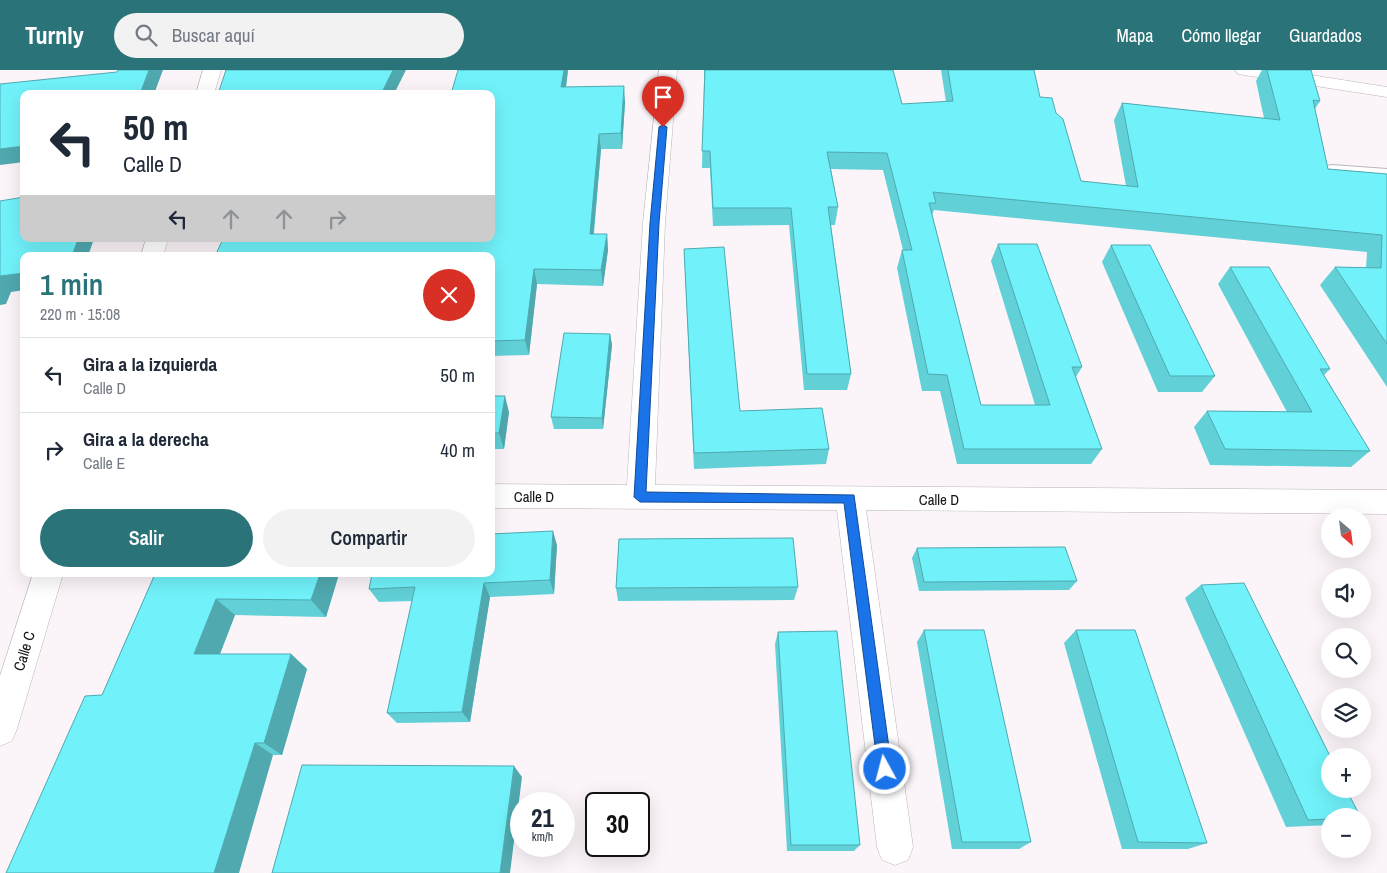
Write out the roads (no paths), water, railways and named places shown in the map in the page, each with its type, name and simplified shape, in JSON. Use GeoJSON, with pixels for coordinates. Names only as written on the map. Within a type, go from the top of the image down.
{"type":"FeatureCollection","features":[{"type":"Feature","properties":{"kind":"street"},"geometry":{"type":"LineString","coordinates":[[206,90],[212,70]]}},
{"type":"Feature","properties":{"kind":"street"},"geometry":{"type":"LineString","coordinates":[[640,497],[654,223],[668,70]]}},
{"type":"Feature","properties":{"kind":"street"},"geometry":{"type":"LineString","coordinates":[[1244,70],[1387,92]]}},
{"type":"Feature","properties":{"kind":"street"},"geometry":{"type":"LineString","coordinates":[[1320,70],[1387,80]]}},
{"type":"Feature","properties":{"kind":"street","name":"Calle D"},"geometry":{"type":"LineString","coordinates":[[495,496],[1387,502]]}},
{"type":"Feature","properties":{"kind":"street"},"geometry":{"type":"LineString","coordinates":[[850,498],[895,846]]}},
{"type":"Feature","properties":{"kind":"street","name":"Calle C"},"geometry":{"type":"LineString","coordinates":[[0,729],[47,577]]}},
{"type":"Feature","properties":{"kind":"lane"},"geometry":{"type":"LineString","coordinates":[[1332,169],[1387,173]]}}]}
